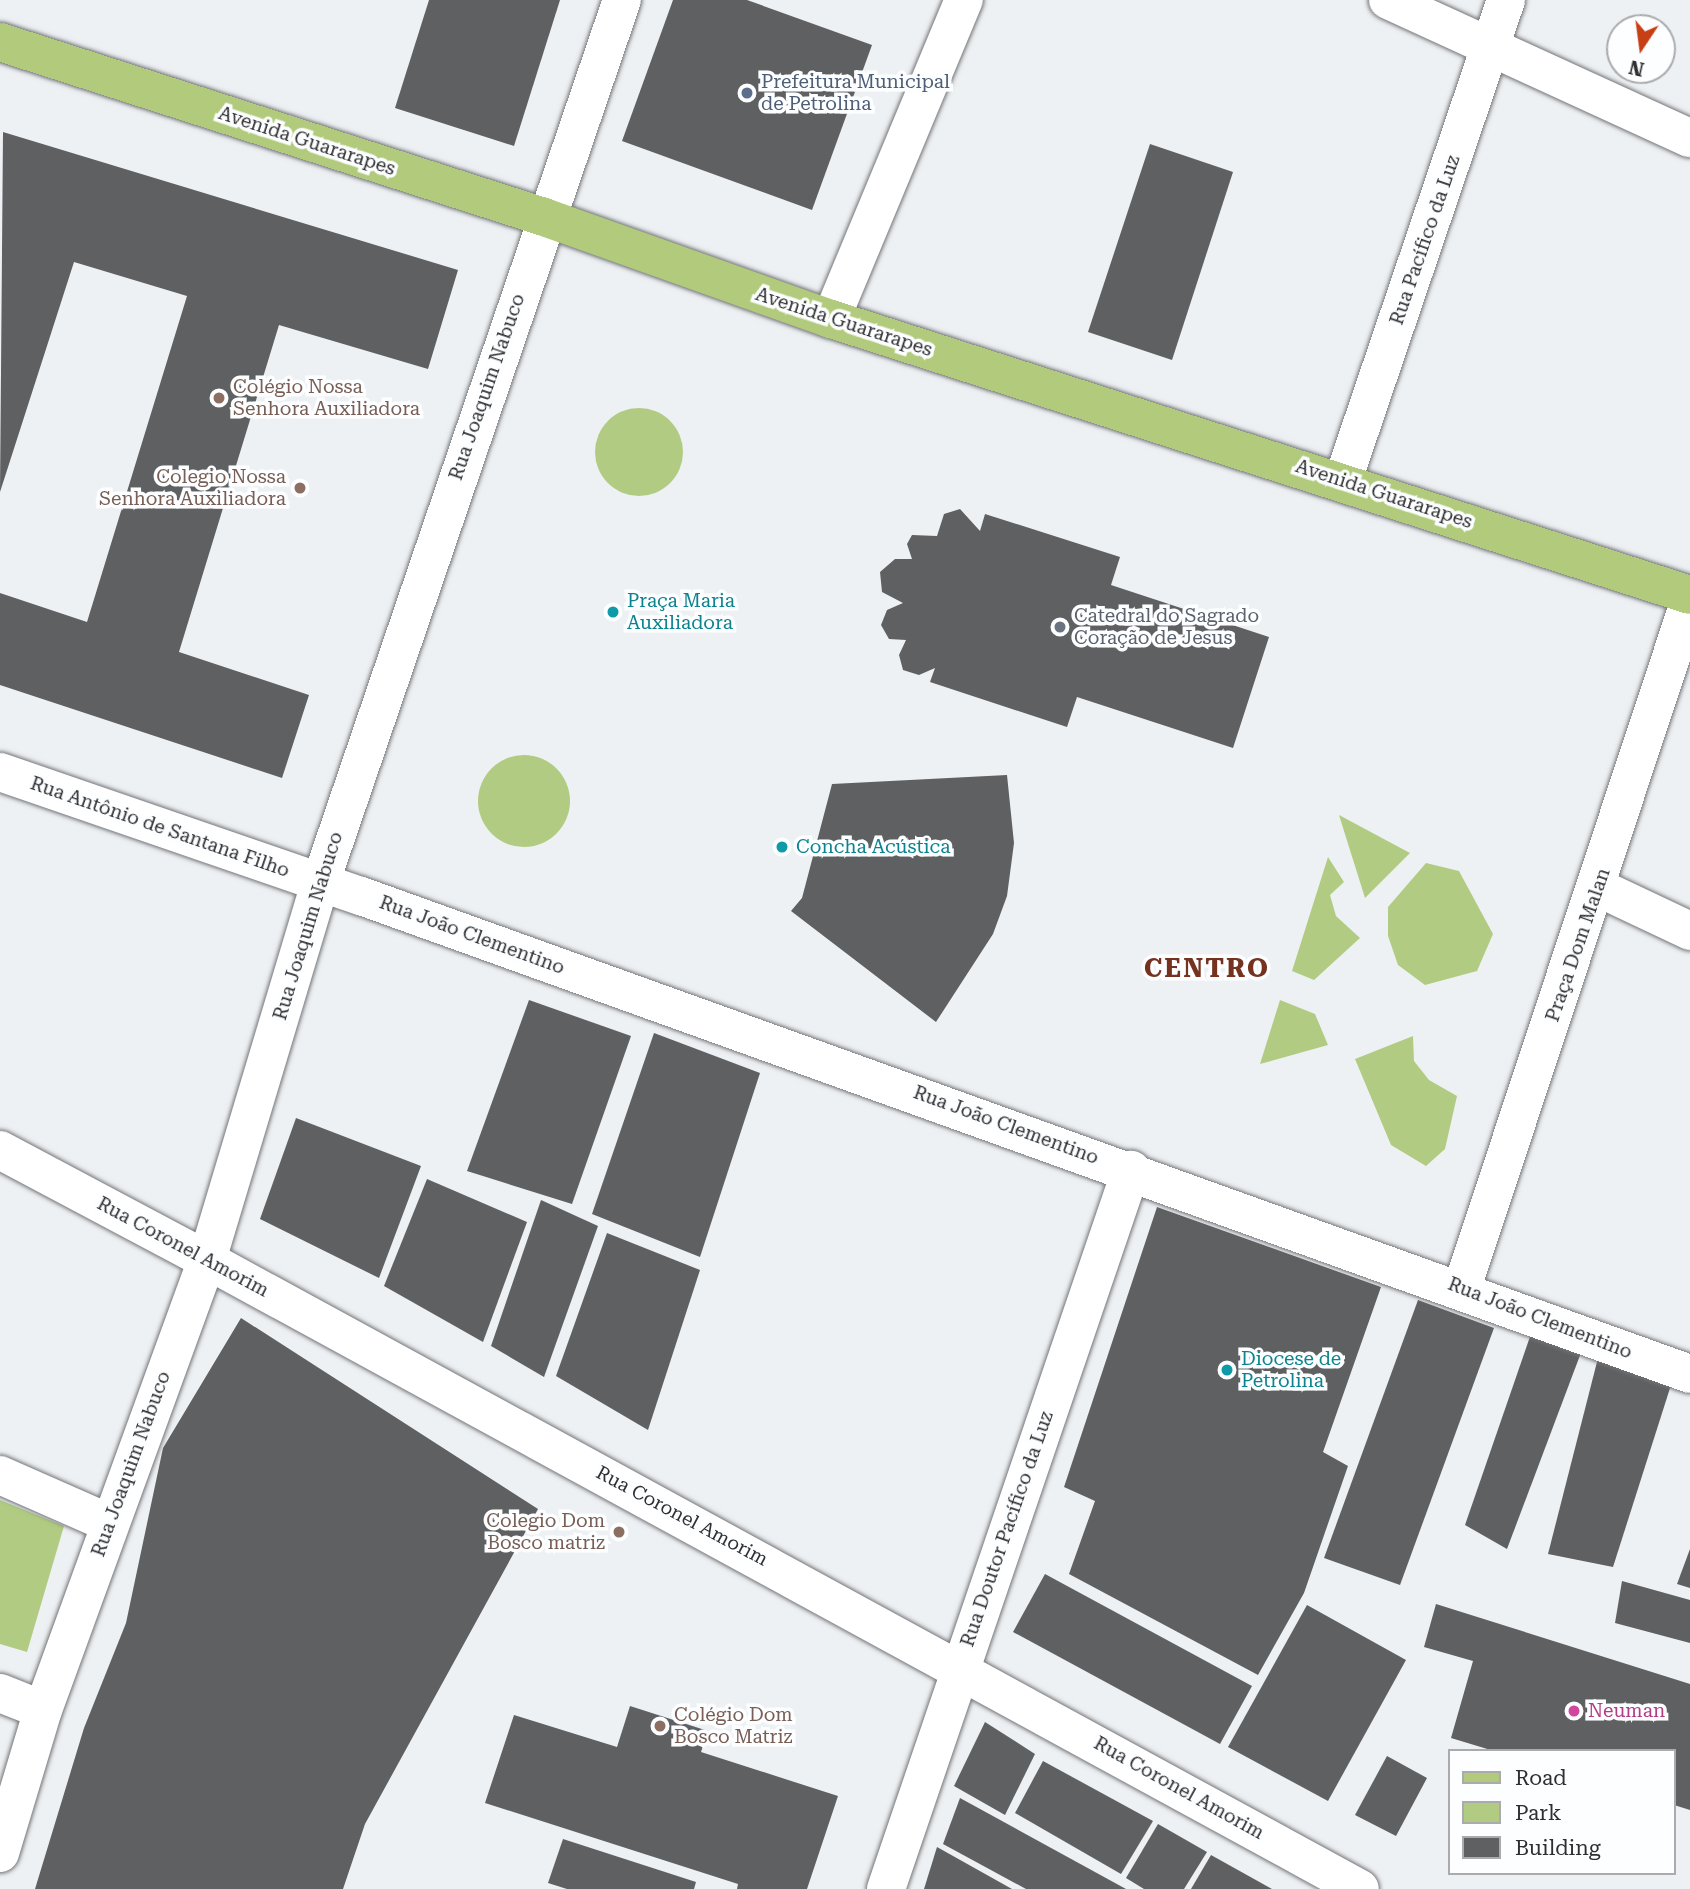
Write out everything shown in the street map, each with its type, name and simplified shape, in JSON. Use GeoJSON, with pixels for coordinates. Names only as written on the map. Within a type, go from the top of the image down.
{"type":"FeatureCollection","features":[{"type":"Feature","properties":{"kind":"main road","name":"Avenida Guararapes"},"geometry":{"type":"LineString","coordinates":[[0,42],[544,217],[831,319],[1343,480],[1690,598]]}},
{"type":"Feature","properties":{"kind":"street","name":"Rua Joaquim Nabuco"},"geometry":{"type":"LineString","coordinates":[[0,1853],[43,1710],[207,1260],[321,881],[544,217],[622,0]]}},
{"type":"Feature","properties":{"kind":"street"},"geometry":{"type":"LineString","coordinates":[[831,319],[964,0]]}},
{"type":"Feature","properties":{"kind":"street"},"geometry":{"type":"LineString","coordinates":[[1388,0],[1492,45],[1690,138]]}},
{"type":"Feature","properties":{"kind":"street","name":"Rua Pacífico da Luz"},"geometry":{"type":"LineString","coordinates":[[1343,480],[1506,0]]}},
{"type":"Feature","properties":{"kind":"street","name":"Praça Dom Malan"},"geometry":{"type":"LineString","coordinates":[[1462,1288],[1597,887],[1690,598]]}},
{"type":"Feature","properties":{"kind":"street","name":"Rua Antônio de Santana Filho"},"geometry":{"type":"LineString","coordinates":[[0,772],[321,881]]}},
{"type":"Feature","properties":{"kind":"street","name":"Rua João Clementino"},"geometry":{"type":"LineString","coordinates":[[321,881],[1462,1288],[1690,1374]]}},
{"type":"Feature","properties":{"kind":"street"},"geometry":{"type":"LineString","coordinates":[[1597,887],[1690,931]]}},
{"type":"Feature","properties":{"kind":"street","name":"Rua Coronel Amorim"},"geometry":{"type":"LineString","coordinates":[[0,1150],[959,1665],[1360,1889]]}},
{"type":"Feature","properties":{"kind":"street","name":"Rua Doutor Pacífico da Luz"},"geometry":{"type":"LineString","coordinates":[[886,1889],[959,1665],[1131,1170]]}},
{"type":"Feature","properties":{"kind":"street"},"geometry":{"type":"LineString","coordinates":[[0,1475],[109,1523]]}},
{"type":"Feature","properties":{"kind":"street"},"geometry":{"type":"LineString","coordinates":[[0,1693],[43,1710]]}},
{"type":"Feature","properties":{"kind":"green space"},"geometry":{"type":"Polygon","coordinates":[[[639,408],[656,411],[670,421],[680,435],[683,452],[680,469],[670,483],[656,493],[639,496],[622,493],[608,483],[598,469],[595,452],[598,435],[608,421],[622,411],[639,408]]]}},
{"type":"Feature","properties":{"kind":"green space"},"geometry":{"type":"Polygon","coordinates":[[[524,755],[542,758],[557,768],[567,783],[570,801],[567,819],[557,834],[542,844],[524,847],[506,844],[491,834],[481,819],[478,801],[481,783],[491,768],[506,758],[524,755]]]}},
{"type":"Feature","properties":{"kind":"green space"},"geometry":{"type":"Polygon","coordinates":[[[1339,815],[1410,853],[1365,898],[1339,815]]]}},
{"type":"Feature","properties":{"kind":"green space"},"geometry":{"type":"Polygon","coordinates":[[[1328,857],[1344,882],[1330,895],[1336,916],[1360,938],[1314,980],[1292,971],[1328,857]]]}},
{"type":"Feature","properties":{"kind":"green space"},"geometry":{"type":"Polygon","coordinates":[[[1426,863],[1459,871],[1493,934],[1477,971],[1425,985],[1398,965],[1388,936],[1388,907],[1426,863]]]}},
{"type":"Feature","properties":{"kind":"green space"},"geometry":{"type":"Polygon","coordinates":[[[1280,1000],[1315,1014],[1328,1045],[1260,1064],[1280,1000]]]}},
{"type":"Feature","properties":{"kind":"green space"},"geometry":{"type":"Polygon","coordinates":[[[1413,1036],[1414,1061],[1429,1080],[1457,1096],[1445,1149],[1426,1166],[1391,1145],[1355,1059],[1413,1036]]]}},
{"type":"Feature","properties":{"kind":"green space"},"geometry":{"type":"Polygon","coordinates":[[[0,1500],[64,1526],[27,1652],[0,1644],[0,1500]]]}},
{"type":"Feature","properties":{"kind":"building"},"geometry":{"type":"Polygon","coordinates":[[[429,0],[560,0],[514,146],[395,108],[429,0]]]}},
{"type":"Feature","properties":{"kind":"building","name":"Prefeitura Municipal de Petrolina"},"geometry":{"type":"Polygon","coordinates":[[[673,0],[747,0],[872,45],[812,210],[622,141],[673,0]]]}},
{"type":"Feature","properties":{"kind":"building"},"geometry":{"type":"Polygon","coordinates":[[[3,132],[458,270],[428,369],[279,325],[179,652],[309,695],[282,778],[0,685],[0,593],[87,622],[187,296],[74,262],[0,492],[3,132]]]}},
{"type":"Feature","properties":{"kind":"building"},"geometry":{"type":"Polygon","coordinates":[[[1150,144],[1233,172],[1172,360],[1088,332],[1150,144]]]}},
{"type":"Feature","properties":{"kind":"building","name":"Catedral do Sagrado Coração de Jesus"},"geometry":{"type":"Polygon","coordinates":[[[960,509],[980,531],[985,514],[1120,557],[1111,585],[1269,637],[1233,748],[1077,697],[1067,727],[930,682],[935,668],[919,675],[903,670],[899,655],[906,640],[889,639],[881,625],[887,610],[903,603],[882,592],[880,572],[895,559],[912,559],[907,544],[912,535],[937,536],[944,514],[960,509]]]}},
{"type":"Feature","properties":{"kind":"building"},"geometry":{"type":"Polygon","coordinates":[[[1007,775],[1014,843],[1007,896],[993,934],[936,1022],[791,911],[802,898],[832,784],[1007,775]]]}},
{"type":"Feature","properties":{"kind":"building"},"geometry":{"type":"Polygon","coordinates":[[[529,1000],[631,1036],[572,1204],[467,1171],[529,1000]]]}},
{"type":"Feature","properties":{"kind":"building"},"geometry":{"type":"Polygon","coordinates":[[[654,1033],[760,1073],[700,1257],[592,1214],[654,1033]]]}},
{"type":"Feature","properties":{"kind":"building"},"geometry":{"type":"Polygon","coordinates":[[[296,1118],[421,1166],[379,1278],[260,1219],[296,1118]]]}},
{"type":"Feature","properties":{"kind":"building"},"geometry":{"type":"Polygon","coordinates":[[[427,1179],[527,1222],[483,1342],[384,1286],[427,1179]]]}},
{"type":"Feature","properties":{"kind":"building"},"geometry":{"type":"Polygon","coordinates":[[[541,1200],[598,1226],[544,1377],[491,1346],[541,1200]]]}},
{"type":"Feature","properties":{"kind":"building","name":"Diocese de Petrolina"},"geometry":{"type":"Polygon","coordinates":[[[1157,1207],[1381,1287],[1323,1452],[1348,1466],[1304,1593],[1258,1675],[1069,1574],[1095,1501],[1064,1487],[1157,1207]]]}},
{"type":"Feature","properties":{"kind":"building"},"geometry":{"type":"Polygon","coordinates":[[[607,1233],[700,1270],[648,1430],[556,1376],[607,1233]]]}},
{"type":"Feature","properties":{"kind":"building"},"geometry":{"type":"Polygon","coordinates":[[[1418,1300],[1494,1328],[1400,1585],[1324,1558],[1418,1300]]]}},
{"type":"Feature","properties":{"kind":"building"},"geometry":{"type":"Polygon","coordinates":[[[241,1318],[538,1509],[365,1824],[343,1889],[35,1889],[84,1728],[126,1623],[163,1448],[241,1318]]]}},
{"type":"Feature","properties":{"kind":"building"},"geometry":{"type":"Polygon","coordinates":[[[1533,1328],[1582,1350],[1507,1549],[1465,1525],[1533,1328]]]}},
{"type":"Feature","properties":{"kind":"building"},"geometry":{"type":"Polygon","coordinates":[[[1598,1358],[1671,1385],[1613,1567],[1548,1554],[1598,1358]]]}},
{"type":"Feature","properties":{"kind":"building"},"geometry":{"type":"Polygon","coordinates":[[[1690,1549],[1690,1588],[1677,1584],[1690,1549]]]}},
{"type":"Feature","properties":{"kind":"building"},"geometry":{"type":"Polygon","coordinates":[[[1045,1574],[1252,1686],[1220,1744],[1013,1632],[1045,1574]]]}},
{"type":"Feature","properties":{"kind":"building"},"geometry":{"type":"Polygon","coordinates":[[[1622,1581],[1690,1600],[1690,1643],[1615,1623],[1622,1581]]]}},
{"type":"Feature","properties":{"kind":"building","name":"Neuman"},"geometry":{"type":"Polygon","coordinates":[[[1436,1604],[1690,1684],[1690,1810],[1676,1806],[1676,1749],[1487,1749],[1451,1738],[1473,1661],[1424,1647],[1436,1604]]]}},
{"type":"Feature","properties":{"kind":"building"},"geometry":{"type":"Polygon","coordinates":[[[1307,1605],[1406,1660],[1328,1801],[1228,1747],[1307,1605]]]}},
{"type":"Feature","properties":{"kind":"building"},"geometry":{"type":"Polygon","coordinates":[[[630,1706],[708,1731],[701,1752],[838,1796],[807,1889],[737,1889],[738,1884],[485,1803],[514,1715],[617,1747],[630,1706]]]}},
{"type":"Feature","properties":{"kind":"building"},"geometry":{"type":"Polygon","coordinates":[[[985,1722],[1035,1754],[1005,1815],[954,1786],[985,1722]]]}},
{"type":"Feature","properties":{"kind":"building"},"geometry":{"type":"Polygon","coordinates":[[[1387,1756],[1427,1778],[1396,1836],[1355,1815],[1387,1756]]]}},
{"type":"Feature","properties":{"kind":"building"},"geometry":{"type":"Polygon","coordinates":[[[1043,1761],[1153,1821],[1121,1874],[1015,1813],[1043,1761]]]}},
{"type":"Feature","properties":{"kind":"building"},"geometry":{"type":"Polygon","coordinates":[[[960,1798],[1126,1889],[1026,1889],[943,1844],[960,1798]]]}},
{"type":"Feature","properties":{"kind":"building"},"geometry":{"type":"Polygon","coordinates":[[[1158,1824],[1207,1852],[1184,1889],[1144,1889],[1126,1878],[1158,1824]]]}},
{"type":"Feature","properties":{"kind":"building"},"geometry":{"type":"Polygon","coordinates":[[[563,1839],[696,1882],[694,1889],[567,1889],[548,1883],[563,1839]]]}},
{"type":"Feature","properties":{"kind":"building"},"geometry":{"type":"Polygon","coordinates":[[[937,1847],[1012,1889],[924,1889],[937,1847]]]}},
{"type":"Feature","properties":{"kind":"building"},"geometry":{"type":"Polygon","coordinates":[[[1211,1855],[1272,1889],[1191,1889],[1211,1855]]]}},
{"type":"Feature","properties":{"kind":"place","name":"Prefeitura Municipal de Petrolina"},"geometry":{"type":"Point","coordinates":[747,93]}},
{"type":"Feature","properties":{"kind":"place","name":"Colégio Nossa Senhora Auxiliadora"},"geometry":{"type":"Point","coordinates":[219,398]}},
{"type":"Feature","properties":{"kind":"place","name":"Colegio Nossa Senhora Auxiliadora"},"geometry":{"type":"Point","coordinates":[300,488]}},
{"type":"Feature","properties":{"kind":"place","name":"Praça Maria Auxiliadora"},"geometry":{"type":"Point","coordinates":[613,612]}},
{"type":"Feature","properties":{"kind":"place","name":"Catedral do Sagrado Coração de Jesus"},"geometry":{"type":"Point","coordinates":[1060,627]}},
{"type":"Feature","properties":{"kind":"place","name":"Concha Acústica"},"geometry":{"type":"Point","coordinates":[782,847]}},
{"type":"Feature","properties":{"kind":"place","name":"Diocese de Petrolina"},"geometry":{"type":"Point","coordinates":[1227,1370]}},
{"type":"Feature","properties":{"kind":"place","name":"Colegio Dom Bosco matriz"},"geometry":{"type":"Point","coordinates":[619,1532]}},
{"type":"Feature","properties":{"kind":"place","name":"Neuman"},"geometry":{"type":"Point","coordinates":[1574,1711]}},
{"type":"Feature","properties":{"kind":"place","name":"Colégio Dom Bosco Matriz"},"geometry":{"type":"Point","coordinates":[660,1726]}},
{"type":"Feature","properties":{"kind":"district","name":"CENTRO"},"geometry":{"type":"Point","coordinates":[1207,969]}}]}
